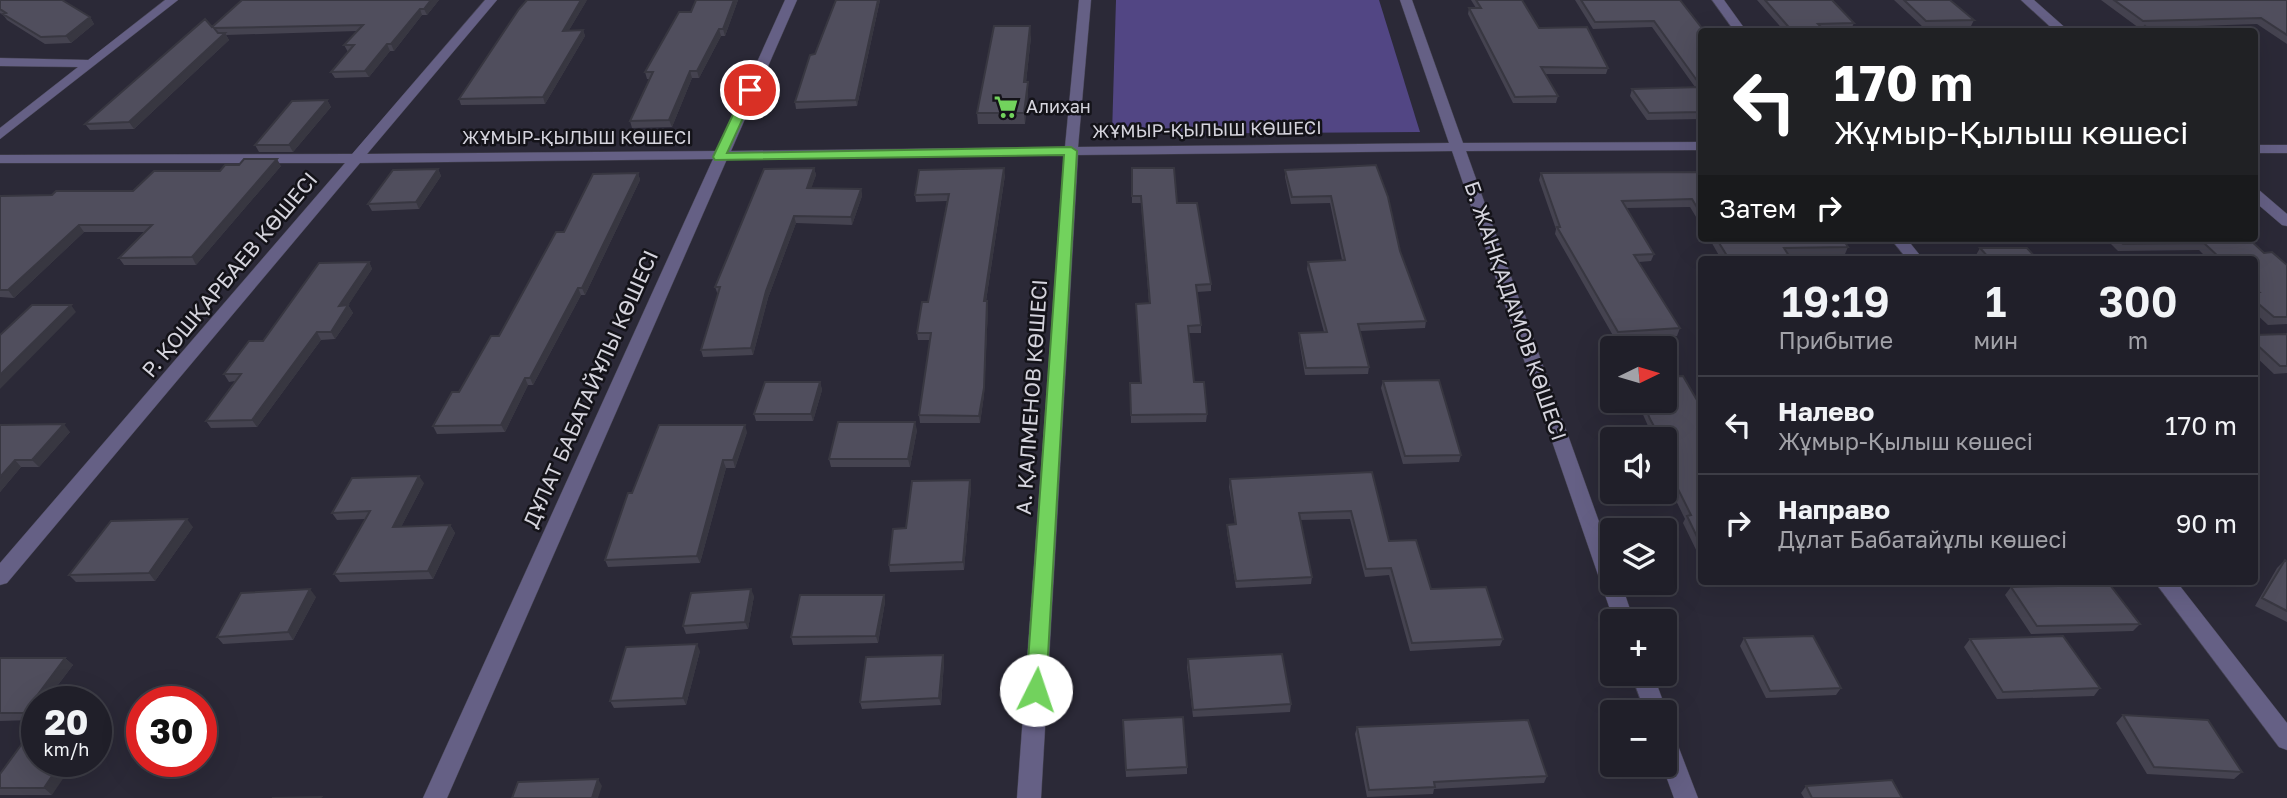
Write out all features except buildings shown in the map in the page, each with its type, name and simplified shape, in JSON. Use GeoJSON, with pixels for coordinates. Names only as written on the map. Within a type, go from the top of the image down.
{"type":"FeatureCollection","features":[{"type":"Feature","properties":{"kind":"street"},"geometry":{"type":"LineString","coordinates":[[0,135],[172,0]]}},
{"type":"Feature","properties":{"kind":"street","name":"Р. ҚОШҚАРБАЕВ КӨШЕСІ"},"geometry":{"type":"LineString","coordinates":[[0,577],[491,0]]}},
{"type":"Feature","properties":{"kind":"street","name":"ДҰЛАТ БАБАТАЙҰЛЫ КӨШЕСІ"},"geometry":{"type":"LineString","coordinates":[[435,798],[791,0]]}},
{"type":"Feature","properties":{"kind":"street","name":"А. ҚАЛМЕНОВ КӨШЕСІ"},"geometry":{"type":"LineString","coordinates":[[1029,798],[1071,151],[1085,0]]}},
{"type":"Feature","properties":{"kind":"street","name":"Б. ЖАНҚАДАМОВ КӨШЕСІ"},"geometry":{"type":"LineString","coordinates":[[1406,0],[1620,609]]}},
{"type":"Feature","properties":{"kind":"street"},"geometry":{"type":"LineString","coordinates":[[1718,0],[1738,28]]}},
{"type":"Feature","properties":{"kind":"street"},"geometry":{"type":"LineString","coordinates":[[2027,0],[2059,28]]}},
{"type":"Feature","properties":{"kind":"street"},"geometry":{"type":"LineString","coordinates":[[4,63],[90,64]]}},
{"type":"Feature","properties":{"kind":"street","name":"ЖҰМЫР-ҚЫЛЫШ КӨШЕСІ"},"geometry":{"type":"LineString","coordinates":[[0,159],[719,157],[1458,146],[1698,146]]}},
{"type":"Feature","properties":{"kind":"street"},"geometry":{"type":"LineString","coordinates":[[2258,149],[2287,149]]}},
{"type":"Feature","properties":{"kind":"street"},"geometry":{"type":"LineString","coordinates":[[2258,197],[2287,222]]}},
{"type":"Feature","properties":{"kind":"street"},"geometry":{"type":"LineString","coordinates":[[1901,242],[1913,256]]}},
{"type":"Feature","properties":{"kind":"street"},"geometry":{"type":"LineString","coordinates":[[2167,585],[2287,740]]}},
{"type":"Feature","properties":{"kind":"street"},"geometry":{"type":"LineString","coordinates":[[1677,773],[1686,798]]}},
{"type":"Feature","properties":{"kind":"shaded area"},"geometry":{"type":"Polygon","coordinates":[[[1116,0],[1379,0],[1420,132],[1112,134],[1116,0]]]}},
{"type":"Feature","properties":{"kind":"place","name":"Алихан"},"geometry":{"type":"Point","coordinates":[1006,107]}},
{"type":"Feature","properties":{"kind":"route"},"geometry":{"type":"LineString","coordinates":[[750,90],[719,157],[1071,151],[1036,690]]}}]}
